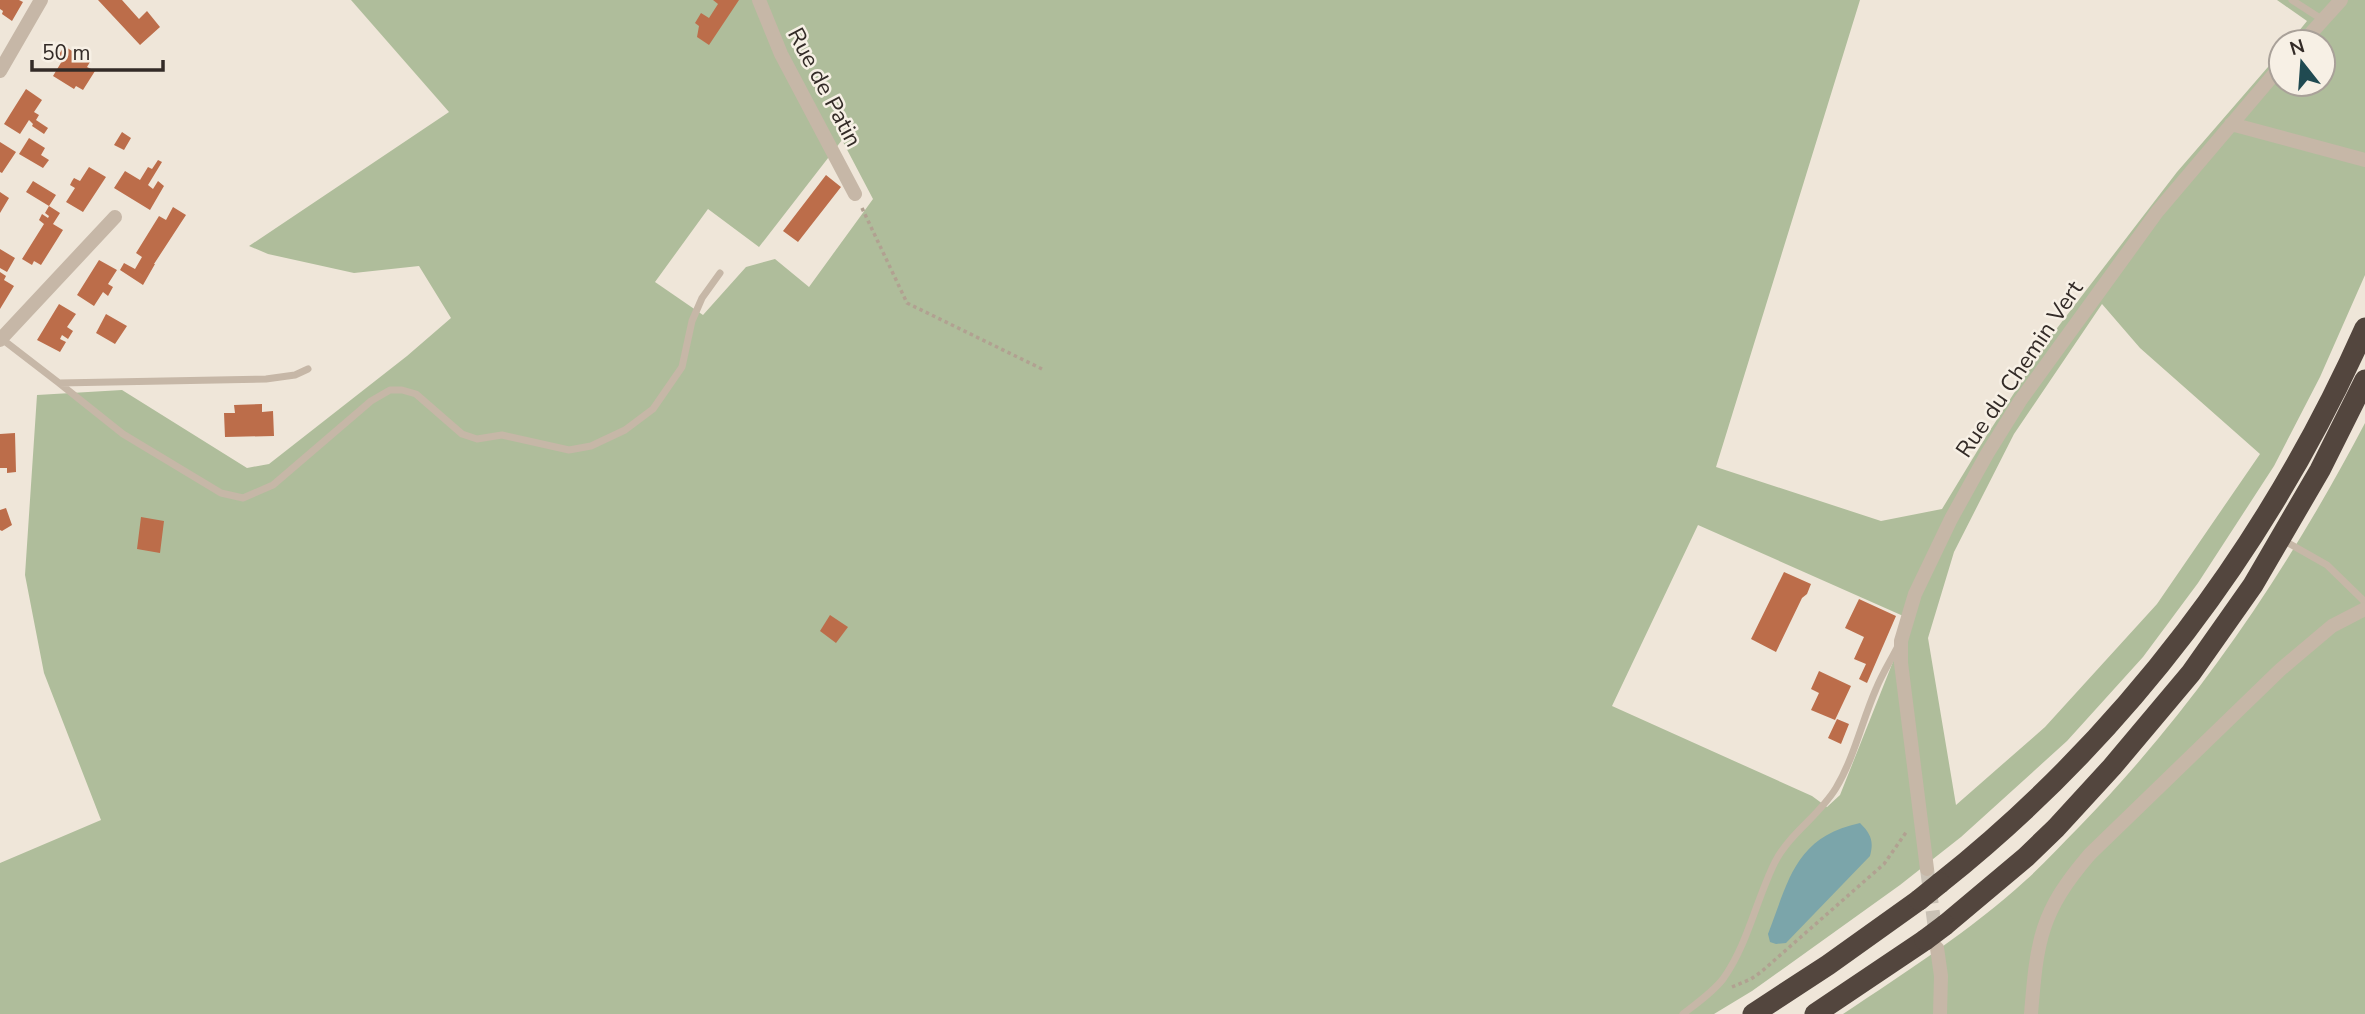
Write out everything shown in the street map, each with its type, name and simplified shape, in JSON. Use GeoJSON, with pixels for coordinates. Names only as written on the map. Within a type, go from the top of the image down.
{"type":"FeatureCollection","features":[{"type":"Feature","properties":{"kind":"highway"},"geometry":{"type":"LineString","coordinates":[[1752,1014],[1828,965],[1919,900],[1933,876],[2017,818],[2065,772],[2134,696],[2225,580],[2301,458],[2342,380],[2365,328]]}},
{"type":"Feature","properties":{"kind":"highway"},"geometry":{"type":"LineString","coordinates":[[1815,1014],[1931,944],[1945,925],[2056,828],[2112,767],[2191,673],[2234,615],[2320,470],[2365,380]]}},
{"type":"Feature","properties":{"kind":"street"},"geometry":{"type":"LineString","coordinates":[[0,71],[41,0]]}},
{"type":"Feature","properties":{"kind":"street","name":"Rue de Patin"},"geometry":{"type":"LineString","coordinates":[[759,0],[780,54],[855,194]]}},
{"type":"Feature","properties":{"kind":"street"},"geometry":{"type":"LineString","coordinates":[[2316,28],[2341,0]]}},
{"type":"Feature","properties":{"kind":"street","name":"Rue du Chemin Vert"},"geometry":{"type":"LineString","coordinates":[[1933,876],[1920,813],[1901,641],[1915,594],[1951,519],[2020,401],[2157,212],[2267,82]]}},
{"type":"Feature","properties":{"kind":"street"},"geometry":{"type":"LineString","coordinates":[[2231,124],[2365,160]]}},
{"type":"Feature","properties":{"kind":"street"},"geometry":{"type":"LineString","coordinates":[[1,340],[115,217]]}},
{"type":"Feature","properties":{"kind":"street"},"geometry":{"type":"LineString","coordinates":[[2031,1014],[2042,930],[2050,911],[2073,874],[2090,854],[2280,669],[2332,626],[2365,609]]}},
{"type":"Feature","properties":{"kind":"street"},"geometry":{"type":"LineString","coordinates":[[1931,944],[1941,976],[1940,1014]]}},
{"type":"Feature","properties":{"kind":"lane"},"geometry":{"type":"LineString","coordinates":[[2292,0],[2323,20]]}},
{"type":"Feature","properties":{"kind":"lane"},"geometry":{"type":"LineString","coordinates":[[1,340],[123,434],[221,493],[243,498],[273,485],[370,401],[390,390],[416,394],[462,435],[477,439],[502,435],[569,450],[591,446],[625,430],[653,409],[682,367],[692,321],[702,298],[720,273]]}},
{"type":"Feature","properties":{"kind":"lane"},"geometry":{"type":"LineString","coordinates":[[59,383],[266,379],[295,375],[308,369]]}},
{"type":"Feature","properties":{"kind":"lane"},"geometry":{"type":"LineString","coordinates":[[2280,538],[2327,565],[2365,603]]}},
{"type":"Feature","properties":{"kind":"lane"},"geometry":{"type":"LineString","coordinates":[[1683,1014],[1710,994],[1731,966],[1775,862],[1784,847],[1825,805],[1843,776],[1877,686],[1901,641]]}},
{"type":"Feature","properties":{"kind":"path"},"geometry":{"type":"LineString","coordinates":[[855,194],[907,303],[1042,369]]}},
{"type":"Feature","properties":{"kind":"path"},"geometry":{"type":"LineString","coordinates":[[1710,994],[1736,986],[1761,972],[1884,864],[1920,813]]}},
{"type":"Feature","properties":{"kind":"green space"},"geometry":{"type":"Polygon","coordinates":[[[351,0],[1860,0],[1716,467],[1881,521],[1942,509],[2051,336],[2177,172],[2267,68],[2267,98],[2337,98],[2337,28],[2301,28],[2307,21],[2277,0],[2365,0],[2365,275],[2320,377],[2274,466],[2198,583],[2143,657],[2067,741],[1961,837],[1900,885],[1752,991],[1714,1014],[0,1014],[0,863],[101,820],[44,673],[25,575],[37,395],[122,390],[247,468],[269,464],[407,356],[451,318],[419,266],[354,273],[268,254],[249,246],[449,112],[351,0]],[[842,140],[759,247],[708,209],[655,282],[703,315],[746,267],[775,259],[809,287],[873,199],[842,140]],[[2102,304],[2014,434],[1954,552],[1928,638],[1956,805],[2045,727],[2157,604],[2260,454],[2140,348],[2102,304]],[[1698,525],[1612,706],[1812,796],[1827,807],[1840,795],[1910,619],[1698,525]]]}},
{"type":"Feature","properties":{"kind":"green space"},"geometry":{"type":"Polygon","coordinates":[[[2365,423],[2365,1014],[1843,1014],[1937,950],[2005,899],[2046,861],[2121,782],[2162,734],[2237,636],[2304,531],[2365,423]]]}},
{"type":"Feature","properties":{"kind":"water"},"geometry":{"type":"Polygon","coordinates":[[[1860,823],[1871,838],[1870,856],[1786,943],[1770,942],[1768,934],[1798,863],[1821,839],[1860,823]]]}},
{"type":"Feature","properties":{"kind":"building"},"geometry":{"type":"Polygon","coordinates":[[[0,0],[23,2],[12,21],[2,14],[0,0]]]}},
{"type":"Feature","properties":{"kind":"building"},"geometry":{"type":"Polygon","coordinates":[[[98,0],[122,0],[139,19],[147,11],[160,27],[140,45],[98,0]]]}},
{"type":"Feature","properties":{"kind":"building"},"geometry":{"type":"Polygon","coordinates":[[[713,0],[739,0],[709,45],[697,37],[699,26],[695,23],[701,13],[709,18],[718,4],[713,0]]]}},
{"type":"Feature","properties":{"kind":"building"},"geometry":{"type":"Polygon","coordinates":[[[64,46],[90,62],[87,67],[95,71],[83,90],[76,86],[74,89],[53,76],[62,61],[57,58],[64,46]]]}},
{"type":"Feature","properties":{"kind":"building"},"geometry":{"type":"Polygon","coordinates":[[[26,89],[42,100],[34,112],[39,115],[36,120],[48,128],[44,134],[32,126],[29,120],[20,134],[4,124],[26,89]]]}},
{"type":"Feature","properties":{"kind":"building"},"geometry":{"type":"Polygon","coordinates":[[[122,132],[131,138],[124,150],[114,145],[122,132]]]}},
{"type":"Feature","properties":{"kind":"building"},"geometry":{"type":"Polygon","coordinates":[[[29,138],[45,148],[41,155],[49,160],[43,168],[19,154],[29,138]]]}},
{"type":"Feature","properties":{"kind":"building"},"geometry":{"type":"Polygon","coordinates":[[[0,142],[16,152],[2,173],[0,172],[0,142]]]}},
{"type":"Feature","properties":{"kind":"building"},"geometry":{"type":"Polygon","coordinates":[[[158,160],[162,162],[148,185],[153,189],[158,181],[164,186],[150,210],[114,188],[125,171],[140,180],[148,167],[152,169],[158,160]]]}},
{"type":"Feature","properties":{"kind":"building"},"geometry":{"type":"Polygon","coordinates":[[[89,167],[106,177],[83,212],[66,202],[75,188],[70,185],[72,181],[74,178],[80,181],[89,167]]]}},
{"type":"Feature","properties":{"kind":"building"},"geometry":{"type":"Polygon","coordinates":[[[826,175],[841,187],[798,242],[783,231],[826,175]]]}},
{"type":"Feature","properties":{"kind":"building"},"geometry":{"type":"Polygon","coordinates":[[[33,181],[56,195],[49,206],[26,192],[33,181]]]}},
{"type":"Feature","properties":{"kind":"building"},"geometry":{"type":"Polygon","coordinates":[[[0,192],[9,198],[0,213],[0,192]]]}},
{"type":"Feature","properties":{"kind":"building"},"geometry":{"type":"Polygon","coordinates":[[[49,206],[60,213],[53,224],[63,230],[41,265],[34,261],[32,265],[22,259],[44,224],[39,220],[42,214],[48,218],[45,213],[49,206]]]}},
{"type":"Feature","properties":{"kind":"building"},"geometry":{"type":"Polygon","coordinates":[[[173,207],[186,215],[143,285],[120,270],[124,263],[135,269],[142,257],[136,253],[159,216],[166,220],[173,207]]]}},
{"type":"Feature","properties":{"kind":"building"},"geometry":{"type":"Polygon","coordinates":[[[0,249],[15,258],[7,272],[0,268],[0,249]]]}},
{"type":"Feature","properties":{"kind":"building"},"geometry":{"type":"Polygon","coordinates":[[[99,260],[117,270],[108,284],[113,287],[108,296],[103,292],[94,306],[77,295],[99,260]]]}},
{"type":"Feature","properties":{"kind":"building"},"geometry":{"type":"Polygon","coordinates":[[[0,272],[6,276],[4,280],[14,286],[0,309],[0,272]]]}},
{"type":"Feature","properties":{"kind":"building"},"geometry":{"type":"Polygon","coordinates":[[[59,304],[76,314],[67,327],[73,331],[68,339],[62,335],[60,339],[66,342],[60,352],[37,340],[59,304]]]}},
{"type":"Feature","properties":{"kind":"building"},"geometry":{"type":"Polygon","coordinates":[[[106,314],[127,326],[115,344],[96,333],[106,314]]]}},
{"type":"Feature","properties":{"kind":"building"},"geometry":{"type":"Polygon","coordinates":[[[262,404],[262,412],[273,411],[274,436],[225,437],[224,413],[235,413],[234,405],[262,404]]]}},
{"type":"Feature","properties":{"kind":"building"},"geometry":{"type":"Polygon","coordinates":[[[15,433],[16,472],[7,473],[7,468],[0,468],[0,434],[15,433]]]}},
{"type":"Feature","properties":{"kind":"building"},"geometry":{"type":"Polygon","coordinates":[[[6,508],[12,525],[2,531],[0,510],[6,508]]]}},
{"type":"Feature","properties":{"kind":"building"},"geometry":{"type":"Polygon","coordinates":[[[141,517],[164,521],[160,553],[137,549],[141,517]]]}},
{"type":"Feature","properties":{"kind":"building"},"geometry":{"type":"Polygon","coordinates":[[[1784,572],[1811,584],[1776,652],[1751,639],[1784,572]]]}},
{"type":"Feature","properties":{"kind":"building"},"geometry":{"type":"Polygon","coordinates":[[[1859,599],[1896,616],[1867,683],[1859,679],[1866,664],[1854,659],[1864,637],[1845,628],[1859,599]]]}},
{"type":"Feature","properties":{"kind":"building"},"geometry":{"type":"Polygon","coordinates":[[[830,615],[848,627],[836,643],[820,631],[830,615]]]}},
{"type":"Feature","properties":{"kind":"building"},"geometry":{"type":"Polygon","coordinates":[[[1819,671],[1851,686],[1835,720],[1811,710],[1819,693],[1811,689],[1819,671]]]}},
{"type":"Feature","properties":{"kind":"building"},"geometry":{"type":"Polygon","coordinates":[[[1837,719],[1849,724],[1841,744],[1828,738],[1837,719]]]}},
{"type":"Feature","properties":{"kind":"tunnel"},"geometry":{"type":"LineString","coordinates":[[1927,869],[1936,936]]}}]}
